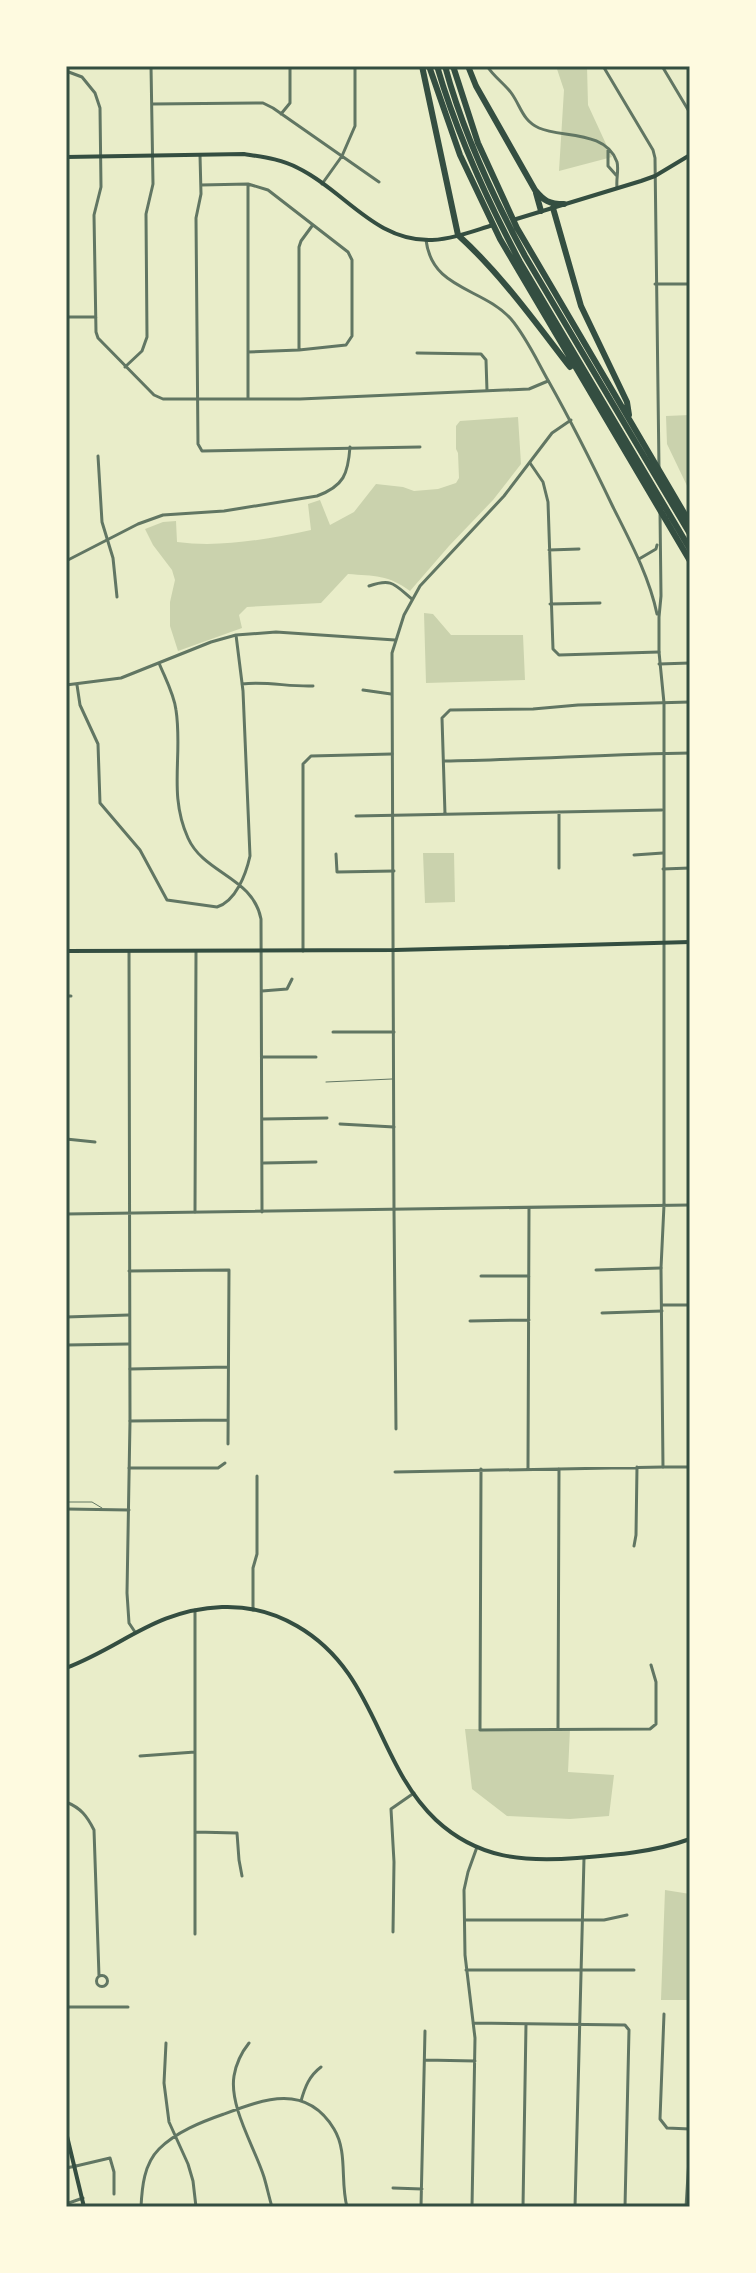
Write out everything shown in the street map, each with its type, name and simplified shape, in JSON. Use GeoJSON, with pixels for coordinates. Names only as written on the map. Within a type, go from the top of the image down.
{"type":"FeatureCollection","features":[{"type":"Feature","properties":{"kind":"highway"},"geometry":{"type":"LineString","coordinates":[[422,66],[458,235],[523,306],[587,389]]}},
{"type":"Feature","properties":{"kind":"highway"},"geometry":{"type":"LineString","coordinates":[[429,66],[460,155],[490,220],[690,561]]}},
{"type":"Feature","properties":{"kind":"highway"},"geometry":{"type":"LineString","coordinates":[[437,66],[460,135],[495,214],[690,549]]}},
{"type":"Feature","properties":{"kind":"highway"},"geometry":{"type":"LineString","coordinates":[[445,66],[473,149],[503,215],[690,534]]}},
{"type":"Feature","properties":{"kind":"highway"},"geometry":{"type":"LineString","coordinates":[[453,66],[478,143],[499,192],[536,262],[690,523]]}},
{"type":"Feature","properties":{"kind":"highway"},"geometry":{"type":"LineString","coordinates":[[468,66],[476,86],[535,190],[551,204],[564,204]]}},
{"type":"Feature","properties":{"kind":"highway"},"geometry":{"type":"LineString","coordinates":[[535,190],[541,211]]}},
{"type":"Feature","properties":{"kind":"highway"},"geometry":{"type":"LineString","coordinates":[[553,208],[581,306],[627,402],[630,419]]}},
{"type":"Feature","properties":{"kind":"main road"},"geometry":{"type":"LineString","coordinates":[[66,157],[244,154],[274,158],[299,168],[391,233],[426,240],[446,239],[618,189],[655,176],[690,155]]}},
{"type":"Feature","properties":{"kind":"main road"},"geometry":{"type":"LineString","coordinates":[[66,951],[395,950],[690,942]]}},
{"type":"Feature","properties":{"kind":"main road"},"geometry":{"type":"LineString","coordinates":[[66,1668],[177,1614],[226,1607],[253,1610],[292,1623],[318,1639],[335,1655],[360,1690],[414,1793],[437,1821],[477,1847],[513,1858],[538,1861],[650,1851],[690,1839]]}},
{"type":"Feature","properties":{"kind":"main road"},"geometry":{"type":"LineString","coordinates":[[66,2132],[84,2207]]}},
{"type":"Feature","properties":{"kind":"street"},"geometry":{"type":"LineString","coordinates":[[125,367],[142,351],[147,337],[146,214],[153,184],[151,66]]}},
{"type":"Feature","properties":{"kind":"street"},"geometry":{"type":"LineString","coordinates":[[281,114],[290,103],[290,66]]}},
{"type":"Feature","properties":{"kind":"street"},"geometry":{"type":"LineString","coordinates":[[322,184],[342,156],[355,126],[355,66]]}},
{"type":"Feature","properties":{"kind":"street"},"geometry":{"type":"LineString","coordinates":[[487,66],[491,74],[511,92],[524,117],[532,124],[545,130],[594,140],[608,150],[617,165],[618,189]]}},
{"type":"Feature","properties":{"kind":"street"},"geometry":{"type":"LineString","coordinates":[[603,66],[653,150],[655,176],[660,535],[656,549],[639,559]]}},
{"type":"Feature","properties":{"kind":"street"},"geometry":{"type":"LineString","coordinates":[[662,66],[690,113]]}},
{"type":"Feature","properties":{"kind":"street"},"geometry":{"type":"LineString","coordinates":[[66,71],[82,77],[99,101],[101,187],[94,215],[98,338],[154,395],[163,399],[198,400],[300,399],[529,389],[548,381]]}},
{"type":"Feature","properties":{"kind":"street"},"geometry":{"type":"LineString","coordinates":[[152,104],[258,102],[273,108],[379,182]]}},
{"type":"Feature","properties":{"kind":"street"},"geometry":{"type":"LineString","coordinates":[[608,150],[607,161],[616,175]]}},
{"type":"Feature","properties":{"kind":"street"},"geometry":{"type":"LineString","coordinates":[[200,155],[201,185],[196,218],[198,444],[202,451],[420,447]]}},
{"type":"Feature","properties":{"kind":"street"},"geometry":{"type":"LineString","coordinates":[[607,161],[615,159]]}},
{"type":"Feature","properties":{"kind":"street"},"geometry":{"type":"LineString","coordinates":[[201,185],[248,184],[260,187],[278,196],[352,260],[352,332],[346,345],[248,352]]}},
{"type":"Feature","properties":{"kind":"street"},"geometry":{"type":"LineString","coordinates":[[248,184],[248,399]]}},
{"type":"Feature","properties":{"kind":"street"},"geometry":{"type":"LineString","coordinates":[[299,350],[299,247],[314,225]]}},
{"type":"Feature","properties":{"kind":"street"},"geometry":{"type":"LineString","coordinates":[[426,240],[432,262],[442,275],[452,284],[487,299],[511,320],[526,341],[571,420],[639,559],[659,617]]}},
{"type":"Feature","properties":{"kind":"street"},"geometry":{"type":"LineString","coordinates":[[655,284],[690,284]]}},
{"type":"Feature","properties":{"kind":"street"},"geometry":{"type":"LineString","coordinates":[[66,317],[96,317]]}},
{"type":"Feature","properties":{"kind":"street"},"geometry":{"type":"LineString","coordinates":[[417,353],[481,354],[486,360],[487,391]]}},
{"type":"Feature","properties":{"kind":"street"},"geometry":{"type":"LineString","coordinates":[[396,1429],[392,653],[412,599],[433,571],[504,496],[552,433],[571,420]]}},
{"type":"Feature","properties":{"kind":"street"},"geometry":{"type":"LineString","coordinates":[[66,561],[138,524],[163,515],[224,511],[317,496],[336,487],[344,477],[350,447]]}},
{"type":"Feature","properties":{"kind":"street"},"geometry":{"type":"LineString","coordinates":[[98,456],[102,522],[113,558],[117,597]]}},
{"type":"Feature","properties":{"kind":"street"},"geometry":{"type":"LineString","coordinates":[[530,463],[547,492],[550,604],[556,654],[659,652]]}},
{"type":"Feature","properties":{"kind":"street"},"geometry":{"type":"LineString","coordinates":[[659,541],[659,664],[664,703],[663,1467]]}},
{"type":"Feature","properties":{"kind":"street"},"geometry":{"type":"LineString","coordinates":[[549,550],[579,549]]}},
{"type":"Feature","properties":{"kind":"street"},"geometry":{"type":"LineString","coordinates":[[369,586],[389,582],[412,599]]}},
{"type":"Feature","properties":{"kind":"street"},"geometry":{"type":"LineString","coordinates":[[550,604],[600,603]]}},
{"type":"Feature","properties":{"kind":"street"},"geometry":{"type":"LineString","coordinates":[[66,685],[119,678],[236,635],[276,632],[395,640]]}},
{"type":"Feature","properties":{"kind":"street"},"geometry":{"type":"LineString","coordinates":[[77,685],[80,705],[98,744],[100,803],[140,850],[170,902],[217,907],[225,904],[239,885],[250,856],[242,684],[236,635]]}},
{"type":"Feature","properties":{"kind":"street"},"geometry":{"type":"LineString","coordinates":[[159,663],[177,712],[176,795],[182,824],[199,855],[251,895],[258,905],[261,919],[262,1212]]}},
{"type":"Feature","properties":{"kind":"street"},"geometry":{"type":"LineString","coordinates":[[659,664],[690,663]]}},
{"type":"Feature","properties":{"kind":"street"},"geometry":{"type":"LineString","coordinates":[[242,684],[258,682],[291,687],[313,686]]}},
{"type":"Feature","properties":{"kind":"street"},"geometry":{"type":"LineString","coordinates":[[363,690],[391,694]]}},
{"type":"Feature","properties":{"kind":"street"},"geometry":{"type":"LineString","coordinates":[[445,814],[442,718],[452,709],[690,702]]}},
{"type":"Feature","properties":{"kind":"street"},"geometry":{"type":"LineString","coordinates":[[444,761],[689,753]]}},
{"type":"Feature","properties":{"kind":"street"},"geometry":{"type":"LineString","coordinates":[[303,951],[302,768],[306,759],[311,756],[392,754]]}},
{"type":"Feature","properties":{"kind":"street"},"geometry":{"type":"LineString","coordinates":[[356,816],[662,810]]}},
{"type":"Feature","properties":{"kind":"street"},"geometry":{"type":"LineString","coordinates":[[559,812],[559,868]]}},
{"type":"Feature","properties":{"kind":"street"},"geometry":{"type":"LineString","coordinates":[[634,855],[663,853]]}},
{"type":"Feature","properties":{"kind":"street"},"geometry":{"type":"LineString","coordinates":[[336,854],[337,872],[394,871]]}},
{"type":"Feature","properties":{"kind":"street"},"geometry":{"type":"LineString","coordinates":[[663,869],[690,868]]}},
{"type":"Feature","properties":{"kind":"street"},"geometry":{"type":"LineString","coordinates":[[129,951],[130,1421],[127,1593],[129,1623],[135,1632]]}},
{"type":"Feature","properties":{"kind":"street"},"geometry":{"type":"LineString","coordinates":[[195,1212],[196,951]]}},
{"type":"Feature","properties":{"kind":"street"},"geometry":{"type":"LineString","coordinates":[[262,991],[287,989],[292,979]]}},
{"type":"Feature","properties":{"kind":"street"},"geometry":{"type":"LineString","coordinates":[[333,1032],[394,1032]]}},
{"type":"Feature","properties":{"kind":"street"},"geometry":{"type":"LineString","coordinates":[[262,1057],[316,1057]]}},
{"type":"Feature","properties":{"kind":"street"},"geometry":{"type":"LineString","coordinates":[[261,1119],[327,1118]]}},
{"type":"Feature","properties":{"kind":"street"},"geometry":{"type":"LineString","coordinates":[[340,1124],[394,1127]]}},
{"type":"Feature","properties":{"kind":"street"},"geometry":{"type":"LineString","coordinates":[[66,1139],[95,1142]]}},
{"type":"Feature","properties":{"kind":"street"},"geometry":{"type":"LineString","coordinates":[[262,1163],[316,1162]]}},
{"type":"Feature","properties":{"kind":"street"},"geometry":{"type":"LineString","coordinates":[[66,1214],[690,1205]]}},
{"type":"Feature","properties":{"kind":"street"},"geometry":{"type":"LineString","coordinates":[[528,1468],[529,1207]]}},
{"type":"Feature","properties":{"kind":"street"},"geometry":{"type":"LineString","coordinates":[[596,1270],[661,1268]]}},
{"type":"Feature","properties":{"kind":"street"},"geometry":{"type":"LineString","coordinates":[[129,1271],[229,1270],[228,1444]]}},
{"type":"Feature","properties":{"kind":"street"},"geometry":{"type":"LineString","coordinates":[[481,1276],[529,1276]]}},
{"type":"Feature","properties":{"kind":"street"},"geometry":{"type":"LineString","coordinates":[[662,1305],[690,1305]]}},
{"type":"Feature","properties":{"kind":"street"},"geometry":{"type":"LineString","coordinates":[[602,1313],[662,1311]]}},
{"type":"Feature","properties":{"kind":"street"},"geometry":{"type":"LineString","coordinates":[[66,1317],[129,1315]]}},
{"type":"Feature","properties":{"kind":"street"},"geometry":{"type":"LineString","coordinates":[[470,1321],[529,1320]]}},
{"type":"Feature","properties":{"kind":"street"},"geometry":{"type":"LineString","coordinates":[[66,1345],[129,1344]]}},
{"type":"Feature","properties":{"kind":"street"},"geometry":{"type":"LineString","coordinates":[[130,1369],[228,1367]]}},
{"type":"Feature","properties":{"kind":"street"},"geometry":{"type":"LineString","coordinates":[[130,1421],[228,1420]]}},
{"type":"Feature","properties":{"kind":"street"},"geometry":{"type":"LineString","coordinates":[[129,1468],[218,1468],[225,1463]]}},
{"type":"Feature","properties":{"kind":"street"},"geometry":{"type":"LineString","coordinates":[[634,1546],[637,1467]]}},
{"type":"Feature","properties":{"kind":"street"},"geometry":{"type":"LineString","coordinates":[[395,1472],[690,1467]]}},
{"type":"Feature","properties":{"kind":"street"},"geometry":{"type":"LineString","coordinates":[[558,1729],[559,1468]]}},
{"type":"Feature","properties":{"kind":"street"},"geometry":{"type":"LineString","coordinates":[[481,1469],[480,1730],[650,1729],[656,1724],[656,1682],[651,1665]]}},
{"type":"Feature","properties":{"kind":"street"},"geometry":{"type":"LineString","coordinates":[[253,1610],[257,1476]]}},
{"type":"Feature","properties":{"kind":"street"},"geometry":{"type":"LineString","coordinates":[[66,1509],[129,1510]]}},
{"type":"Feature","properties":{"kind":"street"},"geometry":{"type":"LineString","coordinates":[[195,1610],[195,1934]]}},
{"type":"Feature","properties":{"kind":"street"},"geometry":{"type":"LineString","coordinates":[[140,1756],[195,1752]]}},
{"type":"Feature","properties":{"kind":"street"},"geometry":{"type":"LineString","coordinates":[[393,1932],[391,1809],[414,1793]]}},
{"type":"Feature","properties":{"kind":"street"},"geometry":{"type":"LineString","coordinates":[[66,1802],[82,1811],[94,1830],[99,1976]]}},
{"type":"Feature","properties":{"kind":"street"},"geometry":{"type":"LineString","coordinates":[[195,1832],[237,1833],[242,1876]]}},
{"type":"Feature","properties":{"kind":"street"},"geometry":{"type":"LineString","coordinates":[[472,2207],[475,2061],[466,1970],[464,1890],[477,1847]]}},
{"type":"Feature","properties":{"kind":"street"},"geometry":{"type":"LineString","coordinates":[[575,2207],[584,1858]]}},
{"type":"Feature","properties":{"kind":"street"},"geometry":{"type":"LineString","coordinates":[[465,1920],[604,1920],[627,1915]]}},
{"type":"Feature","properties":{"kind":"street"},"geometry":{"type":"LineString","coordinates":[[466,1970],[634,1970]]}},
{"type":"Feature","properties":{"kind":"street"},"geometry":{"type":"LineString","coordinates":[[66,2007],[128,2007]]}},
{"type":"Feature","properties":{"kind":"street"},"geometry":{"type":"LineString","coordinates":[[664,2014],[660,2119],[667,2128],[690,2129]]}},
{"type":"Feature","properties":{"kind":"street"},"geometry":{"type":"LineString","coordinates":[[473,2023],[625,2025],[629,2030],[625,2207]]}},
{"type":"Feature","properties":{"kind":"street"},"geometry":{"type":"LineString","coordinates":[[523,2207],[526,2024]]}},
{"type":"Feature","properties":{"kind":"street"},"geometry":{"type":"LineString","coordinates":[[421,2207],[425,2031]]}},
{"type":"Feature","properties":{"kind":"street"},"geometry":{"type":"LineString","coordinates":[[166,2043],[164,2083],[169,2122],[191,2172],[196,2207]]}},
{"type":"Feature","properties":{"kind":"street"},"geometry":{"type":"LineString","coordinates":[[249,2043],[241,2053],[234,2077],[234,2092],[265,2178],[272,2207]]}},
{"type":"Feature","properties":{"kind":"street"},"geometry":{"type":"LineString","coordinates":[[425,2060],[475,2061]]}},
{"type":"Feature","properties":{"kind":"street"},"geometry":{"type":"LineString","coordinates":[[301,2101],[313,2073],[321,2067]]}},
{"type":"Feature","properties":{"kind":"street"},"geometry":{"type":"LineString","coordinates":[[141,2207],[151,2160],[159,2150],[202,2122],[272,2098],[301,2101],[312,2106],[336,2132],[341,2146],[342,2188],[347,2207]]}},
{"type":"Feature","properties":{"kind":"street"},"geometry":{"type":"LineString","coordinates":[[686,2207],[690,2143]]}},
{"type":"Feature","properties":{"kind":"street"},"geometry":{"type":"LineString","coordinates":[[66,2168],[110,2158],[114,2172],[114,2194]]}},
{"type":"Feature","properties":{"kind":"street"},"geometry":{"type":"LineString","coordinates":[[393,2188],[422,2189]]}},
{"type":"Feature","properties":{"kind":"street"},"geometry":{"type":"LineString","coordinates":[[66,2204],[83,2198]]}},
{"type":"Feature","properties":{"kind":"lane"},"geometry":{"type":"LineString","coordinates":[[326,1082],[394,1079]]}},
{"type":"Feature","properties":{"kind":"lane"},"geometry":{"type":"LineString","coordinates":[[66,1502],[92,1502],[104,1509]]}},
{"type":"Feature","properties":{"kind":"green space"},"geometry":{"type":"Polygon","coordinates":[[[556,66],[587,66],[588,105],[612,157],[559,171],[564,90],[556,66]]]}},
{"type":"Feature","properties":{"kind":"green space"},"geometry":{"type":"Polygon","coordinates":[[[690,415],[690,492],[667,444],[666,416],[690,415]]]}},
{"type":"Feature","properties":{"kind":"green space"},"geometry":{"type":"Polygon","coordinates":[[[518,417],[521,464],[493,500],[410,591],[388,579],[348,574],[321,603],[247,607],[239,615],[242,628],[178,651],[170,626],[170,602],[175,580],[172,570],[145,529],[176,521],[177,542],[194,544],[261,539],[311,530],[308,504],[320,500],[330,525],[354,512],[376,484],[414,491],[438,489],[456,483],[459,478],[456,426],[460,421],[518,417]]]}},
{"type":"Feature","properties":{"kind":"green space"},"geometry":{"type":"Polygon","coordinates":[[[424,613],[433,614],[451,635],[523,635],[525,680],[426,683],[424,613]]]}},
{"type":"Feature","properties":{"kind":"green space"},"geometry":{"type":"Polygon","coordinates":[[[423,853],[454,853],[455,902],[425,903],[423,853]]]}},
{"type":"Feature","properties":{"kind":"green space"},"geometry":{"type":"Polygon","coordinates":[[[465,1729],[570,1729],[568,1772],[614,1775],[609,1816],[570,1819],[507,1816],[472,1789],[465,1729]]]}},
{"type":"Feature","properties":{"kind":"green space"},"geometry":{"type":"Polygon","coordinates":[[[665,1890],[690,1894],[690,2000],[661,2000],[665,1890]]]}}]}
